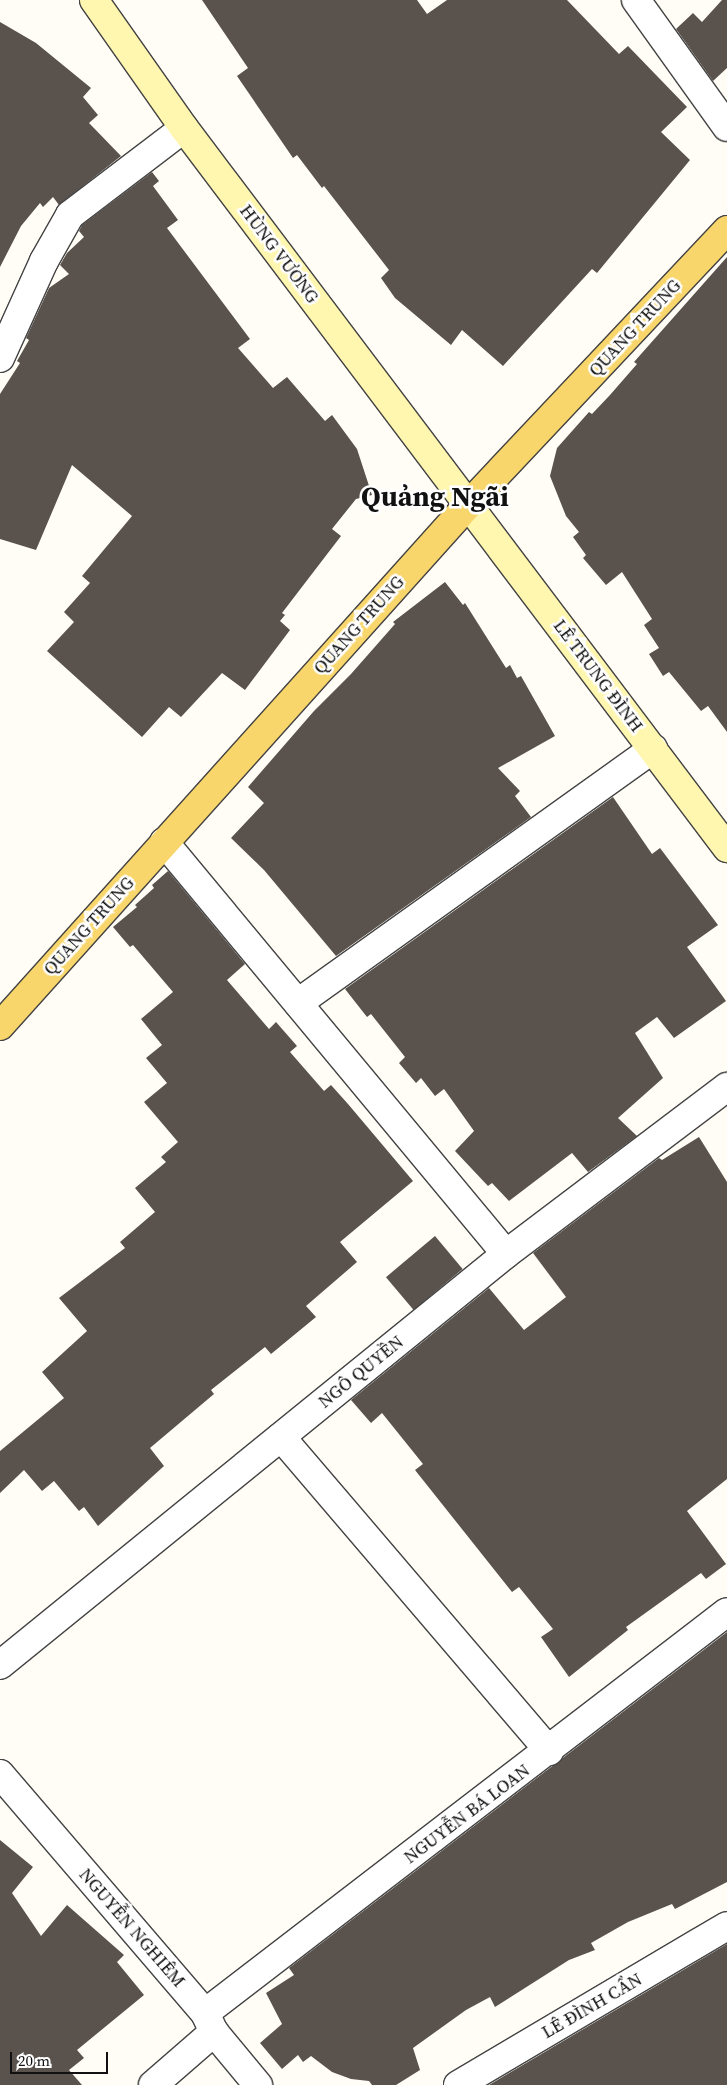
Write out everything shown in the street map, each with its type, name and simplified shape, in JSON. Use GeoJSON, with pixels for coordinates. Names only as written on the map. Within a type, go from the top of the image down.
{"type":"FeatureCollection","features":[{"type":"Feature","properties":{"kind":"main road","name":"HÙNG VƯƠNG"},"geometry":{"type":"LineString","coordinates":[[94,0],[184,128],[468,504]]}},
{"type":"Feature","properties":{"kind":"main road","name":"QUANG TRUNG"},"geometry":{"type":"LineString","coordinates":[[0,1026],[468,504],[727,230]]}},
{"type":"Feature","properties":{"kind":"main road","name":"LÊ TRUNG ĐÌNH"},"geometry":{"type":"LineString","coordinates":[[468,504],[727,848]]}},
{"type":"Feature","properties":{"kind":"street"},"geometry":{"type":"LineString","coordinates":[[636,0],[727,127]]}},
{"type":"Feature","properties":{"kind":"street"},"geometry":{"type":"LineString","coordinates":[[0,358],[44,261],[70,215],[184,128]]}},
{"type":"Feature","properties":{"kind":"street"},"geometry":{"type":"LineString","coordinates":[[298,1003],[653,749]]}},
{"type":"Feature","properties":{"kind":"street"},"geometry":{"type":"LineString","coordinates":[[164,842],[506,1254]]}},
{"type":"Feature","properties":{"kind":"street","name":"NGÔ QUYỀN"},"geometry":{"type":"LineString","coordinates":[[0,1665],[506,1254],[727,1087]]}},
{"type":"Feature","properties":{"kind":"street"},"geometry":{"type":"LineString","coordinates":[[281,1437],[549,1751]]}},
{"type":"Feature","properties":{"kind":"street","name":"NGUYỄN BÁ LOAN"},"geometry":{"type":"LineString","coordinates":[[153,2085],[209,2023],[549,1751],[727,1612]]}},
{"type":"Feature","properties":{"kind":"street","name":"NGUYỄN NGHIÊM"},"geometry":{"type":"LineString","coordinates":[[0,1774],[209,2023],[258,2085]]}},
{"type":"Feature","properties":{"kind":"street","name":"LÊ ĐÌNH CẨN"},"geometry":{"type":"LineString","coordinates":[[458,2085],[727,1926]]}},
{"type":"Feature","properties":{"kind":"building"},"geometry":{"type":"Polygon","coordinates":[[[202,0],[417,0],[427,14],[447,0],[567,0],[619,54],[628,46],[687,107],[661,132],[690,160],[597,273],[592,269],[503,366],[462,330],[451,345],[395,298],[381,278],[389,270],[324,186],[322,188],[297,155],[293,158],[237,76],[248,68],[202,0]]]}},
{"type":"Feature","properties":{"kind":"building"},"geometry":{"type":"Polygon","coordinates":[[[722,0],[727,0],[727,68],[713,81],[676,29],[693,13],[702,22],[722,0]]]}},
{"type":"Feature","properties":{"kind":"building"},"geometry":{"type":"Polygon","coordinates":[[[0,22],[36,43],[91,88],[83,97],[98,115],[89,123],[121,156],[59,205],[53,197],[43,207],[40,203],[21,226],[0,267],[0,22]]]}},
{"type":"Feature","properties":{"kind":"building"},"geometry":{"type":"Polygon","coordinates":[[[152,172],[159,181],[153,186],[178,220],[167,228],[250,339],[238,348],[273,388],[287,377],[325,421],[332,415],[357,449],[372,495],[356,499],[332,529],[341,536],[282,613],[285,615],[280,621],[290,630],[245,690],[222,673],[181,717],[169,707],[142,737],[47,651],[74,622],[64,612],[90,583],[82,576],[132,516],[72,465],[36,550],[0,539],[0,394],[20,363],[17,361],[29,340],[26,338],[49,288],[69,274],[60,265],[67,253],[84,237],[79,231],[82,225],[152,172]]]}},
{"type":"Feature","properties":{"kind":"building"},"geometry":{"type":"Polygon","coordinates":[[[727,257],[727,732],[708,706],[701,711],[669,672],[663,676],[649,654],[659,648],[644,625],[652,619],[622,572],[606,585],[583,558],[586,555],[573,537],[579,532],[566,516],[550,476],[557,448],[589,412],[592,414],[610,395],[637,364],[634,362],[727,257]]]}},
{"type":"Feature","properties":{"kind":"building"},"geometry":{"type":"Polygon","coordinates":[[[445,582],[463,605],[465,603],[506,668],[510,665],[517,678],[521,676],[555,736],[498,768],[520,791],[515,796],[531,817],[336,956],[264,870],[231,838],[264,803],[248,787],[314,711],[351,674],[395,624],[393,622],[445,582]]]}},
{"type":"Feature","properties":{"kind":"building"},"geometry":{"type":"Polygon","coordinates":[[[613,797],[652,854],[660,848],[718,925],[687,947],[726,1001],[674,1038],[657,1017],[635,1033],[663,1078],[618,1118],[637,1136],[588,1172],[572,1153],[509,1201],[492,1183],[488,1186],[455,1151],[474,1131],[444,1089],[435,1096],[421,1078],[416,1083],[399,1063],[405,1057],[371,1014],[367,1017],[345,989],[613,797]]]}},
{"type":"Feature","properties":{"kind":"building"},"geometry":{"type":"Polygon","coordinates":[[[168,871],[245,964],[227,980],[269,1029],[276,1022],[297,1046],[290,1052],[324,1091],[331,1085],[413,1181],[340,1242],[357,1262],[306,1306],[316,1317],[271,1354],[265,1347],[211,1390],[214,1394],[150,1448],[164,1466],[98,1526],[84,1507],[79,1511],[54,1481],[42,1491],[24,1470],[0,1493],[0,1451],[64,1398],[42,1372],[87,1331],[59,1298],[125,1248],[120,1242],[155,1212],[135,1188],[166,1162],[161,1157],[178,1142],[144,1102],[167,1083],[146,1058],[162,1045],[141,1019],[173,992],[133,945],[130,947],[113,927],[137,907],[135,905],[154,888],[152,885],[168,871]]]}},
{"type":"Feature","properties":{"kind":"building"},"geometry":{"type":"Polygon","coordinates":[[[699,1137],[727,1182],[727,1479],[687,1511],[726,1564],[706,1579],[701,1573],[626,1627],[628,1630],[569,1677],[541,1637],[553,1629],[519,1587],[512,1592],[415,1470],[423,1464],[382,1413],[371,1423],[351,1400],[489,1288],[524,1330],[566,1297],[533,1253],[659,1158],[662,1160],[699,1137]]]}},
{"type":"Feature","properties":{"kind":"building"},"geometry":{"type":"Polygon","coordinates":[[[435,1236],[463,1269],[414,1310],[386,1277],[435,1236]]]}},
{"type":"Feature","properties":{"kind":"building"},"geometry":{"type":"Polygon","coordinates":[[[727,1632],[727,1882],[675,1909],[672,1904],[628,1922],[591,1943],[595,1950],[569,1960],[495,2007],[490,1997],[466,2010],[413,2048],[420,2070],[396,2085],[372,2085],[369,2081],[351,2079],[332,2072],[311,2056],[303,2062],[298,2055],[282,2069],[260,2043],[282,2024],[266,1993],[294,1975],[289,1968],[727,1632]]]}},
{"type":"Feature","properties":{"kind":"building"},"geometry":{"type":"Polygon","coordinates":[[[0,1840],[33,1867],[12,1893],[41,1936],[67,1905],[124,1955],[117,1962],[144,1995],[77,2050],[84,2058],[69,2070],[82,2085],[0,2085],[0,1840]]]}},
{"type":"Feature","properties":{"kind":"building"},"geometry":{"type":"Polygon","coordinates":[[[727,1944],[727,2085],[489,2085],[727,1944]]]}},
{"type":"Feature","properties":{"kind":"district","name":"Quảng Ngãi"},"geometry":{"type":"Point","coordinates":[435,496]}}]}
